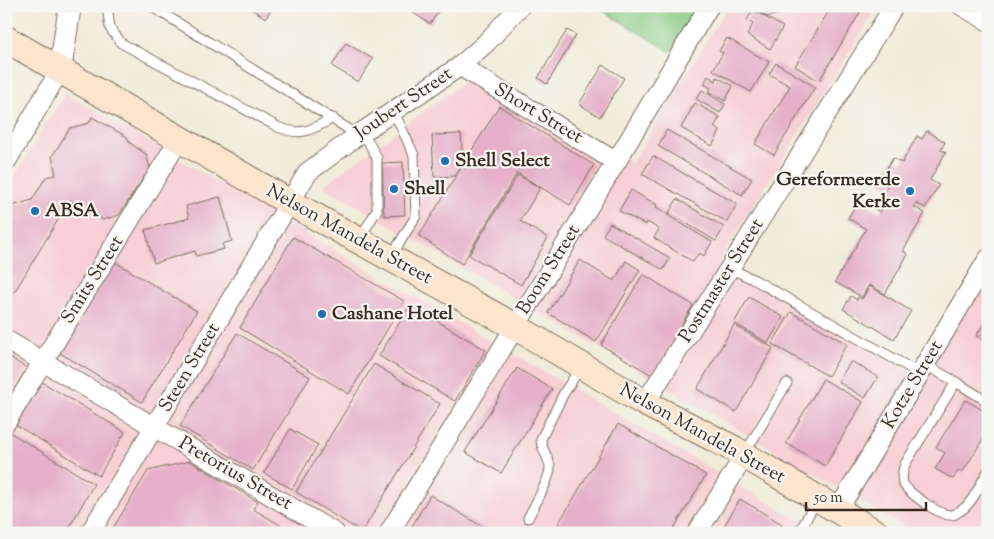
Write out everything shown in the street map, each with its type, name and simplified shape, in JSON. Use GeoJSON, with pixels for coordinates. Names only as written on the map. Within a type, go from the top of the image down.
{"type":"FeatureCollection","features":[{"type":"Feature","properties":{"kind":"main road","name":"Nelson Mandela Street"},"geometry":{"type":"LineString","coordinates":[[6,39],[289,202],[514,326],[645,403],[744,456],[876,533]]}},
{"type":"Feature","properties":{"kind":"street"},"geometry":{"type":"LineString","coordinates":[[6,162],[60,70],[70,6]]}},
{"type":"Feature","properties":{"kind":"street","name":"Joubert Street"},"geometry":{"type":"LineString","coordinates":[[289,202],[308,172],[360,133],[460,66],[492,37],[520,6]]}},
{"type":"Feature","properties":{"kind":"street","name":"Boom Street"},"geometry":{"type":"LineString","coordinates":[[389,533],[709,6]]}},
{"type":"Feature","properties":{"kind":"street","name":"Postmaster Street"},"geometry":{"type":"LineString","coordinates":[[645,403],[894,6]]}},
{"type":"Feature","properties":{"kind":"street"},"geometry":{"type":"LineString","coordinates":[[962,6],[988,21]]}},
{"type":"Feature","properties":{"kind":"street","name":"Short Street"},"geometry":{"type":"LineString","coordinates":[[460,66],[616,162]]}},
{"type":"Feature","properties":{"kind":"street","name":"Smits Street"},"geometry":{"type":"LineString","coordinates":[[6,422],[180,138]]}},
{"type":"Feature","properties":{"kind":"street","name":"Steen Street"},"geometry":{"type":"LineString","coordinates":[[90,533],[289,202]]}},
{"type":"Feature","properties":{"kind":"street","name":"Kotze Street"},"geometry":{"type":"LineString","coordinates":[[828,504],[922,369],[988,259]]}},
{"type":"Feature","properties":{"kind":"street","name":"Pretorius Street"},"geometry":{"type":"LineString","coordinates":[[6,340],[335,533]]}},
{"type":"Feature","properties":{"kind":"street"},"geometry":{"type":"LineString","coordinates":[[697,533],[744,456]]}},
{"type":"Feature","properties":{"kind":"lane"},"geometry":{"type":"LineString","coordinates":[[107,6],[110,28],[121,43],[278,127],[290,132],[300,133],[311,130],[333,118]]}},
{"type":"Feature","properties":{"kind":"lane"},"geometry":{"type":"LineString","coordinates":[[151,6],[360,133],[377,158],[377,210],[358,241]]}},
{"type":"Feature","properties":{"kind":"lane"},"geometry":{"type":"LineString","coordinates":[[391,258],[416,216],[414,155],[394,112]]}},
{"type":"Feature","properties":{"kind":"lane"},"geometry":{"type":"LineString","coordinates":[[729,268],[922,369],[956,382],[988,402]]}},
{"type":"Feature","properties":{"kind":"lane"},"geometry":{"type":"LineString","coordinates":[[528,518],[550,473],[549,463],[540,439],[581,366]]}},
{"type":"Feature","properties":{"kind":"lane"},"geometry":{"type":"LineString","coordinates":[[956,382],[905,464],[901,476],[904,485],[910,492],[941,513],[950,515],[960,511],[970,501],[988,471]]}},
{"type":"Feature","properties":{"kind":"lane"},"geometry":{"type":"LineString","coordinates":[[744,456],[787,383]]}},
{"type":"Feature","properties":{"kind":"lane"},"geometry":{"type":"LineString","coordinates":[[799,533],[828,504]]}},
{"type":"Feature","properties":{"kind":"shaded area"},"geometry":{"type":"Polygon","coordinates":[[[728,6],[878,6],[719,261],[921,379],[988,271],[988,533],[915,533],[323,186],[477,72],[632,163],[728,6]]]}},
{"type":"Feature","properties":{"kind":"shaded area"},"geometry":{"type":"Polygon","coordinates":[[[65,93],[821,533],[6,533],[6,191],[65,93]]]}},
{"type":"Feature","properties":{"kind":"green space"},"geometry":{"type":"Polygon","coordinates":[[[595,6],[699,6],[671,52],[595,6]]]}},
{"type":"Feature","properties":{"kind":"building"},"geometry":{"type":"Polygon","coordinates":[[[246,6],[273,6],[266,18],[246,6]]]}},
{"type":"Feature","properties":{"kind":"building"},"geometry":{"type":"Polygon","coordinates":[[[403,6],[442,6],[430,24],[403,6]]]}},
{"type":"Feature","properties":{"kind":"building"},"geometry":{"type":"Polygon","coordinates":[[[751,6],[798,6],[796,9],[767,17],[751,6]]]}},
{"type":"Feature","properties":{"kind":"building"},"geometry":{"type":"Polygon","coordinates":[[[832,6],[864,6],[819,81],[795,66],[832,6]]]}},
{"type":"Feature","properties":{"kind":"building"},"geometry":{"type":"Polygon","coordinates":[[[753,10],[783,27],[770,49],[747,35],[753,24],[747,20],[753,10]]]}},
{"type":"Feature","properties":{"kind":"building"},"geometry":{"type":"Polygon","coordinates":[[[567,30],[576,35],[547,84],[538,78],[567,30]]]}},
{"type":"Feature","properties":{"kind":"building"},"geometry":{"type":"Polygon","coordinates":[[[727,38],[769,62],[751,92],[713,70],[723,53],[719,51],[727,38]]]}},
{"type":"Feature","properties":{"kind":"building"},"geometry":{"type":"Polygon","coordinates":[[[346,43],[373,59],[358,82],[332,66],[346,43]]]}},
{"type":"Feature","properties":{"kind":"building"},"geometry":{"type":"Polygon","coordinates":[[[776,63],[815,87],[774,155],[755,144],[790,86],[769,74],[776,63]]]}},
{"type":"Feature","properties":{"kind":"building"},"geometry":{"type":"Polygon","coordinates":[[[603,65],[624,78],[600,117],[579,104],[603,65]]]}},
{"type":"Feature","properties":{"kind":"building"},"geometry":{"type":"Polygon","coordinates":[[[708,76],[716,81],[717,77],[733,86],[725,101],[709,92],[711,88],[704,84],[708,76]]]}},
{"type":"Feature","properties":{"kind":"building"},"geometry":{"type":"Polygon","coordinates":[[[702,90],[725,104],[720,113],[696,99],[702,90]]]}},
{"type":"Feature","properties":{"kind":"building"},"geometry":{"type":"Polygon","coordinates":[[[695,103],[720,117],[714,127],[720,131],[712,146],[681,128],[695,103]]]}},
{"type":"Feature","properties":{"kind":"building"},"geometry":{"type":"Polygon","coordinates":[[[499,106],[594,165],[570,205],[517,173],[462,264],[419,236],[499,106]]]}},
{"type":"Feature","properties":{"kind":"building","name":"ABSA"},"geometry":{"type":"Polygon","coordinates":[[[92,117],[127,137],[130,143],[146,154],[150,168],[119,215],[103,220],[70,200],[6,306],[6,203],[12,206],[32,200],[46,177],[56,175],[52,156],[70,128],[89,123],[92,117]]]}},
{"type":"Feature","properties":{"kind":"building"},"geometry":{"type":"Polygon","coordinates":[[[667,130],[752,179],[742,195],[658,146],[667,130]]]}},
{"type":"Feature","properties":{"kind":"building","name":"Gereformeerde Kerke"},"geometry":{"type":"Polygon","coordinates":[[[927,131],[945,142],[941,150],[946,152],[930,180],[939,185],[925,208],[916,203],[914,207],[925,213],[903,251],[908,254],[885,294],[869,285],[862,297],[835,282],[866,229],[848,218],[859,200],[880,212],[888,198],[883,195],[888,187],[879,181],[893,158],[902,163],[917,136],[922,139],[927,131]]]}},
{"type":"Feature","properties":{"kind":"building"},"geometry":{"type":"Polygon","coordinates":[[[461,134],[463,163],[455,176],[434,177],[432,135],[461,134]]]}},
{"type":"Feature","properties":{"kind":"building"},"geometry":{"type":"Polygon","coordinates":[[[653,156],[737,204],[727,222],[642,174],[653,156]]]}},
{"type":"Feature","properties":{"kind":"building"},"geometry":{"type":"Polygon","coordinates":[[[403,162],[405,215],[384,216],[382,163],[403,162]]]}},
{"type":"Feature","properties":{"kind":"building"},"geometry":{"type":"Polygon","coordinates":[[[518,175],[540,188],[520,221],[548,238],[521,285],[469,255],[518,175]]]}},
{"type":"Feature","properties":{"kind":"building"},"geometry":{"type":"Polygon","coordinates":[[[631,190],[657,205],[656,207],[667,215],[712,242],[704,256],[699,253],[693,262],[654,238],[659,229],[647,222],[646,225],[619,211],[631,190]]]}},
{"type":"Feature","properties":{"kind":"building"},"geometry":{"type":"Polygon","coordinates":[[[220,197],[232,241],[222,244],[224,249],[196,256],[195,251],[154,263],[145,230],[189,218],[186,206],[220,197]]]}},
{"type":"Feature","properties":{"kind":"building"},"geometry":{"type":"Polygon","coordinates":[[[677,199],[724,227],[716,241],[669,213],[677,199]]]}},
{"type":"Feature","properties":{"kind":"building"},"geometry":{"type":"Polygon","coordinates":[[[610,223],[670,258],[663,270],[603,235],[610,223]]]}},
{"type":"Feature","properties":{"kind":"building","name":"Cashane Hotel"},"geometry":{"type":"Polygon","coordinates":[[[293,237],[404,301],[349,394],[240,328],[293,237]]]}},
{"type":"Feature","properties":{"kind":"building"},"geometry":{"type":"Polygon","coordinates":[[[580,260],[614,281],[626,261],[640,270],[596,342],[548,313],[580,260]]]}},
{"type":"Feature","properties":{"kind":"building"},"geometry":{"type":"Polygon","coordinates":[[[115,262],[197,311],[142,402],[60,353],[115,262]]]}},
{"type":"Feature","properties":{"kind":"building"},"geometry":{"type":"Polygon","coordinates":[[[643,274],[693,305],[652,375],[601,345],[643,274]]]}},
{"type":"Feature","properties":{"kind":"building"},"geometry":{"type":"Polygon","coordinates":[[[870,286],[911,311],[894,339],[843,309],[851,296],[857,300],[858,297],[862,299],[870,286]]]}},
{"type":"Feature","properties":{"kind":"building"},"geometry":{"type":"Polygon","coordinates":[[[749,297],[783,317],[768,343],[734,323],[749,297]]]}},
{"type":"Feature","properties":{"kind":"building"},"geometry":{"type":"Polygon","coordinates":[[[410,305],[486,350],[455,401],[379,356],[410,305]]]}},
{"type":"Feature","properties":{"kind":"building"},"geometry":{"type":"Polygon","coordinates":[[[791,312],[847,344],[828,376],[772,344],[791,312]]]}},
{"type":"Feature","properties":{"kind":"building"},"geometry":{"type":"Polygon","coordinates":[[[988,317],[988,343],[976,336],[988,317]]]}},
{"type":"Feature","properties":{"kind":"building"},"geometry":{"type":"Polygon","coordinates":[[[734,325],[773,348],[736,412],[697,389],[734,325]]]}},
{"type":"Feature","properties":{"kind":"building"},"geometry":{"type":"Polygon","coordinates":[[[237,333],[310,377],[253,470],[180,426],[237,333]]]}},
{"type":"Feature","properties":{"kind":"building"},"geometry":{"type":"Polygon","coordinates":[[[6,355],[27,368],[6,403],[6,355]]]}},
{"type":"Feature","properties":{"kind":"building"},"geometry":{"type":"Polygon","coordinates":[[[851,361],[878,377],[865,398],[838,382],[851,361]]]}},
{"type":"Feature","properties":{"kind":"building"},"geometry":{"type":"Polygon","coordinates":[[[374,364],[440,404],[362,532],[296,492],[374,364]]]}},
{"type":"Feature","properties":{"kind":"building"},"geometry":{"type":"Polygon","coordinates":[[[517,368],[552,389],[501,473],[465,452],[517,368]]]}},
{"type":"Feature","properties":{"kind":"building"},"geometry":{"type":"Polygon","coordinates":[[[823,379],[863,402],[825,466],[786,443],[823,379]]]}},
{"type":"Feature","properties":{"kind":"building"},"geometry":{"type":"Polygon","coordinates":[[[42,382],[125,432],[99,476],[16,425],[42,382]]]}},
{"type":"Feature","properties":{"kind":"building"},"geometry":{"type":"Polygon","coordinates":[[[965,400],[988,413],[988,431],[962,473],[958,471],[953,479],[935,469],[945,453],[936,447],[965,400]]]}},
{"type":"Feature","properties":{"kind":"building"},"geometry":{"type":"Polygon","coordinates":[[[618,424],[706,475],[671,533],[553,533],[618,424]]]}},
{"type":"Feature","properties":{"kind":"building"},"geometry":{"type":"Polygon","coordinates":[[[290,429],[318,445],[292,489],[264,473],[290,429]]]}},
{"type":"Feature","properties":{"kind":"building"},"geometry":{"type":"Polygon","coordinates":[[[11,433],[94,484],[66,533],[6,533],[6,441],[11,433]]]}},
{"type":"Feature","properties":{"kind":"building"},"geometry":{"type":"Polygon","coordinates":[[[190,461],[258,502],[253,509],[294,533],[110,533],[148,471],[190,461]]]}},
{"type":"Feature","properties":{"kind":"building"},"geometry":{"type":"Polygon","coordinates":[[[430,495],[493,533],[408,533],[430,495]]]}},
{"type":"Feature","properties":{"kind":"building"},"geometry":{"type":"Polygon","coordinates":[[[740,499],[782,524],[777,533],[720,533],[740,499]]]}},
{"type":"Feature","properties":{"kind":"place","name":"Shell Select"},"geometry":{"type":"Point","coordinates":[445,161]}},
{"type":"Feature","properties":{"kind":"place","name":"Shell"},"geometry":{"type":"Point","coordinates":[394,189]}},
{"type":"Feature","properties":{"kind":"place","name":"Gereformeerde Kerke"},"geometry":{"type":"Point","coordinates":[910,191]}},
{"type":"Feature","properties":{"kind":"place","name":"ABSA"},"geometry":{"type":"Point","coordinates":[35,211]}},
{"type":"Feature","properties":{"kind":"place","name":"Cashane Hotel"},"geometry":{"type":"Point","coordinates":[322,314]}}]}
